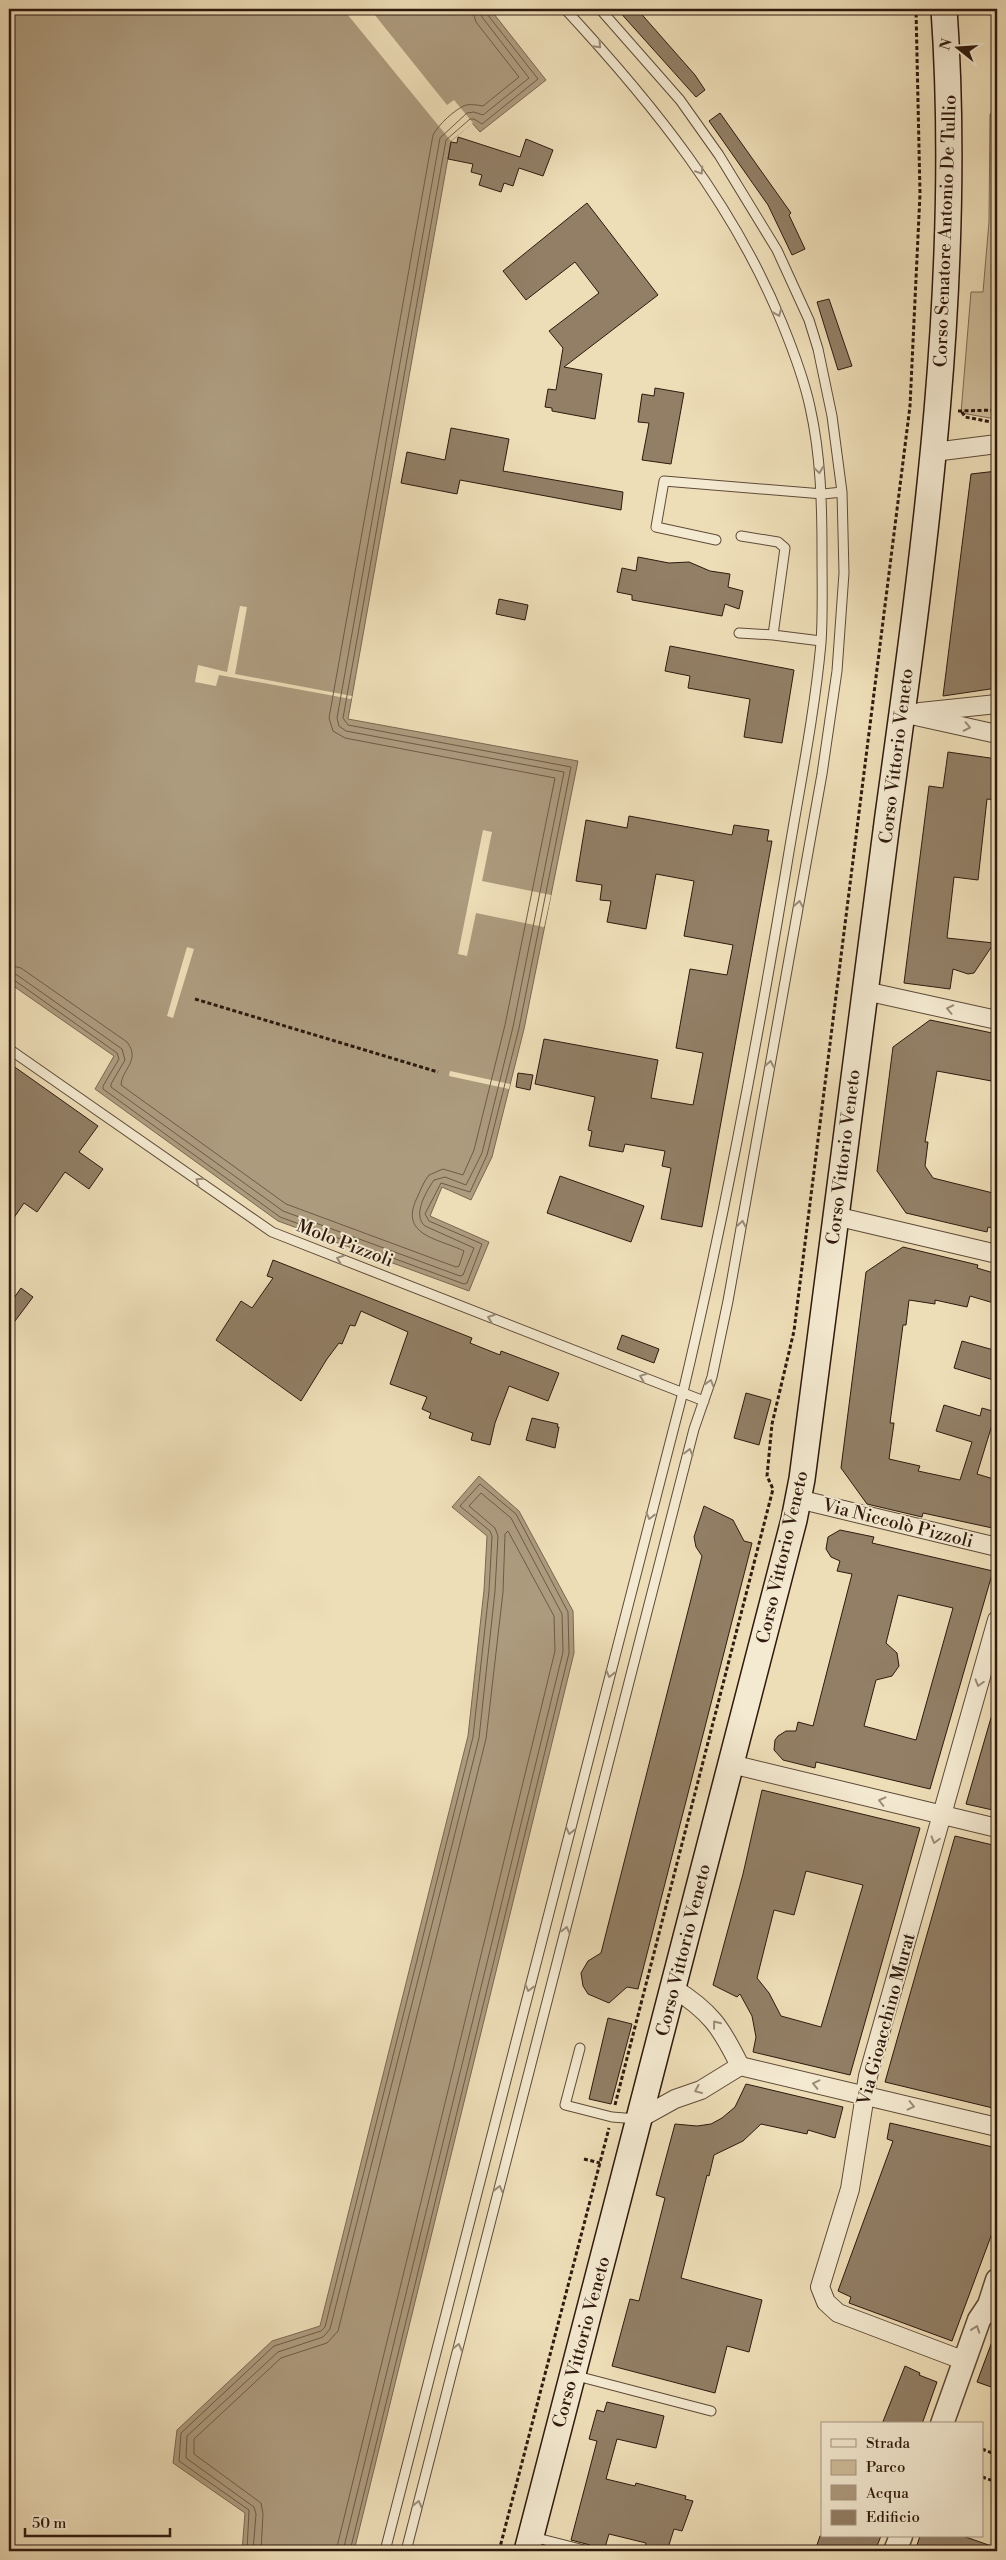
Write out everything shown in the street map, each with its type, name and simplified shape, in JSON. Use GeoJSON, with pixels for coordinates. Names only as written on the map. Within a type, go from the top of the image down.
{"type":"FeatureCollection","features":[{"type":"Feature","properties":{"kind":"main road","name":"Corso Senatore Antonio De Tullio"},"geometry":{"type":"LineString","coordinates":[[934,452],[949,210],[950,88],[944,9]]}},
{"type":"Feature","properties":{"kind":"main road","name":"Corso Vittorio Veneto"},"geometry":{"type":"LineString","coordinates":[[529,2544],[798,1499],[902,713],[934,452]]}},
{"type":"Feature","properties":{"kind":"street"},"geometry":{"type":"LineString","coordinates":[[934,452],[997,444]]}},
{"type":"Feature","properties":{"kind":"street"},"geometry":{"type":"LineString","coordinates":[[902,713],[997,704]]}},
{"type":"Feature","properties":{"kind":"street"},"geometry":{"type":"LineString","coordinates":[[902,713],[997,734]]}},
{"type":"Feature","properties":{"kind":"street"},"geometry":{"type":"LineString","coordinates":[[865,991],[997,1020]]}},
{"type":"Feature","properties":{"kind":"street"},"geometry":{"type":"LineString","coordinates":[[835,1216],[997,1254]]}},
{"type":"Feature","properties":{"kind":"street","name":"Via Niccolò Pizzoli"},"geometry":{"type":"LineString","coordinates":[[798,1499],[997,1547]]}},
{"type":"Feature","properties":{"kind":"street","name":"Via Gioacchino Murat"},"geometry":{"type":"LineString","coordinates":[[965,2361],[844,2316],[830,2306],[821,2292],[820,2282],[850,2190],[864,2095],[997,1620]]}},
{"type":"Feature","properties":{"kind":"street"},"geometry":{"type":"LineString","coordinates":[[731,1764],[997,1828]]}},
{"type":"Feature","properties":{"kind":"street"},"geometry":{"type":"LineString","coordinates":[[673,1988],[706,2010],[726,2036],[740,2066]]}},
{"type":"Feature","properties":{"kind":"street"},"geometry":{"type":"LineString","coordinates":[[639,2120],[675,2099],[701,2090],[740,2066],[997,2127]]}},
{"type":"Feature","properties":{"kind":"street"},"geometry":{"type":"LineString","coordinates":[[943,2422],[980,2320],[993,2306],[997,2280]]}},
{"type":"Feature","properties":{"kind":"street"},"geometry":{"type":"LineString","coordinates":[[895,2551],[900,2538]]}},
{"type":"Feature","properties":{"kind":"lane"},"geometry":{"type":"LineString","coordinates":[[385,2551],[683,1392],[706,1295],[746,1098],[809,730],[821,641],[823,494],[810,406],[792,347],[768,288],[733,222],[681,145],[622,70],[565,9]]}},
{"type":"Feature","properties":{"kind":"lane"},"geometry":{"type":"LineString","coordinates":[[406,2551],[694,1429],[712,1377],[728,1301],[822,774],[842,621],[845,533],[842,492],[828,391],[809,320],[777,250],[719,155],[680,100],[600,9]]}},
{"type":"Feature","properties":{"kind":"lane"},"geometry":{"type":"LineString","coordinates":[[716,540],[656,527],[664,481],[823,494],[842,492]]}},
{"type":"Feature","properties":{"kind":"lane"},"geometry":{"type":"LineString","coordinates":[[741,536],[778,542],[785,548],[773,635]]}},
{"type":"Feature","properties":{"kind":"lane"},"geometry":{"type":"LineString","coordinates":[[739,633],[821,641]]}},
{"type":"Feature","properties":{"kind":"lane","name":"Molo Pizzoli"},"geometry":{"type":"LineString","coordinates":[[9,1049],[272,1232],[704,1401]]}},
{"type":"Feature","properties":{"kind":"lane"},"geometry":{"type":"LineString","coordinates":[[580,2048],[566,2105],[612,2117],[639,2120]]}},
{"type":"Feature","properties":{"kind":"lane"},"geometry":{"type":"LineString","coordinates":[[573,2375],[711,2411]]}},
{"type":"Feature","properties":{"kind":"lane"},"geometry":{"type":"LineString","coordinates":[[529,2544],[588,2551]]}},
{"type":"Feature","properties":{"kind":"path"},"geometry":{"type":"LineString","coordinates":[[499,2551],[773,1489],[767,1476],[772,1424],[795,1323],[910,406],[920,194],[916,9]]}},
{"type":"Feature","properties":{"kind":"path"},"geometry":{"type":"LineString","coordinates":[[997,410],[962,412],[965,417],[997,422]]}},
{"type":"Feature","properties":{"kind":"path"},"geometry":{"type":"LineString","coordinates":[[981,420],[982,411]]}},
{"type":"Feature","properties":{"kind":"path"},"geometry":{"type":"LineString","coordinates":[[195,998],[438,1072]]}},
{"type":"Feature","properties":{"kind":"path"},"geometry":{"type":"LineString","coordinates":[[584,2158],[600,2163]]}},
{"type":"Feature","properties":{"kind":"path"},"geometry":{"type":"LineString","coordinates":[[984,2451],[997,2455]]}},
{"type":"Feature","properties":{"kind":"path"},"geometry":{"type":"LineString","coordinates":[[984,2477],[997,2482]]}},
{"type":"Feature","properties":{"kind":"green space"},"geometry":{"type":"Polygon","coordinates":[[[997,113],[996,419],[961,413],[971,292],[983,292],[989,222],[990,114],[997,113]]]}},
{"type":"Feature","properties":{"kind":"water"},"geometry":{"type":"Polygon","coordinates":[[[9,9],[490,9],[546,80],[480,132],[472,123],[451,141],[348,719],[578,761],[524,1029],[492,1157],[471,1200],[442,1187],[430,1216],[489,1242],[469,1291],[278,1221],[95,1089],[114,1056],[9,983],[9,9]]]}},
{"type":"Feature","properties":{"kind":"water"},"geometry":{"type":"Polygon","coordinates":[[[479,1476],[519,1511],[573,1611],[574,1653],[354,2551],[242,2551],[245,2513],[173,2463],[177,2430],[272,2341],[320,2326],[468,1736],[484,1590],[487,1536],[452,1507],[479,1476]]]}},
{"type":"Feature","properties":{"kind":"pier"},"geometry":{"type":"Polygon","coordinates":[[[343,9],[370,9],[447,105],[454,100],[473,123],[451,141],[343,9]]]}},
{"type":"Feature","properties":{"kind":"pier"},"geometry":{"type":"Polygon","coordinates":[[[240,606],[247,607],[235,674],[352,696],[351,699],[219,675],[216,686],[195,682],[198,665],[227,672],[240,606]]]}},
{"type":"Feature","properties":{"kind":"pier"},"geometry":{"type":"Polygon","coordinates":[[[483,830],[492,832],[482,881],[551,895],[544,927],[476,913],[467,956],[458,954],[483,830]]]}},
{"type":"Feature","properties":{"kind":"pier"},"geometry":{"type":"Polygon","coordinates":[[[187,947],[194,949],[173,1018],[167,1016],[187,947]]]}},
{"type":"Feature","properties":{"kind":"pier"},"geometry":{"type":"Polygon","coordinates":[[[450,1071],[510,1084],[509,1089],[449,1076],[450,1071]]]}},
{"type":"Feature","properties":{"kind":"building"},"geometry":{"type":"Polygon","coordinates":[[[617,9],[637,9],[695,75],[705,90],[696,97],[617,9]]]}},
{"type":"Feature","properties":{"kind":"building"},"geometry":{"type":"Polygon","coordinates":[[[720,113],[791,213],[789,215],[805,249],[792,255],[768,205],[709,121],[720,113]]]}},
{"type":"Feature","properties":{"kind":"building"},"geometry":{"type":"Polygon","coordinates":[[[458,137],[520,157],[526,139],[553,150],[543,176],[519,168],[513,186],[504,183],[501,192],[479,185],[482,175],[471,172],[473,164],[448,159],[451,142],[457,143],[458,137]]]}},
{"type":"Feature","properties":{"kind":"building"},"geometry":{"type":"Polygon","coordinates":[[[587,203],[658,295],[564,367],[602,374],[595,419],[552,411],[552,408],[545,407],[548,389],[556,390],[563,348],[549,331],[599,293],[575,262],[526,300],[503,271],[587,203]]]}},
{"type":"Feature","properties":{"kind":"building"},"geometry":{"type":"Polygon","coordinates":[[[829,299],[852,366],[838,370],[817,302],[829,299]]]}},
{"type":"Feature","properties":{"kind":"building"},"geometry":{"type":"Polygon","coordinates":[[[655,388],[684,393],[671,464],[642,460],[649,423],[638,422],[642,394],[654,396],[655,388]]]}},
{"type":"Feature","properties":{"kind":"building"},"geometry":{"type":"Polygon","coordinates":[[[451,428],[509,439],[503,471],[623,492],[621,510],[460,480],[457,494],[401,483],[407,452],[445,460],[451,428]]]}},
{"type":"Feature","properties":{"kind":"building"},"geometry":{"type":"Polygon","coordinates":[[[997,471],[997,569],[992,610],[997,611],[997,688],[943,696],[971,474],[997,471]]]}},
{"type":"Feature","properties":{"kind":"building"},"geometry":{"type":"Polygon","coordinates":[[[638,557],[669,563],[689,562],[710,571],[730,574],[728,587],[743,591],[739,609],[725,604],[722,616],[632,600],[632,595],[617,592],[622,568],[636,571],[638,557]]]}},
{"type":"Feature","properties":{"kind":"building"},"geometry":{"type":"Polygon","coordinates":[[[499,599],[528,605],[525,620],[496,614],[499,599]]]}},
{"type":"Feature","properties":{"kind":"building"},"geometry":{"type":"Polygon","coordinates":[[[670,646],[794,670],[782,743],[744,737],[750,699],[688,688],[690,676],[665,671],[670,646]]]}},
{"type":"Feature","properties":{"kind":"building"},"geometry":{"type":"Polygon","coordinates":[[[948,752],[997,759],[997,800],[987,799],[978,880],[954,877],[947,938],[994,943],[974,973],[968,974],[953,969],[950,989],[904,983],[929,786],[943,788],[948,752]]]}},
{"type":"Feature","properties":{"kind":"building"},"geometry":{"type":"Polygon","coordinates":[[[629,816],[732,835],[734,825],[769,830],[767,841],[772,841],[702,1227],[661,1219],[671,1168],[662,1166],[665,1151],[625,1144],[623,1152],[589,1146],[592,1131],[588,1130],[595,1097],[535,1084],[544,1039],[658,1060],[651,1098],[693,1105],[703,1053],[676,1048],[690,969],[727,975],[733,945],[684,936],[694,881],[656,874],[646,929],[607,922],[611,901],[600,900],[602,885],[576,881],[586,820],[627,828],[629,816]]]}},
{"type":"Feature","properties":{"kind":"building"},"geometry":{"type":"Polygon","coordinates":[[[930,1020],[997,1034],[997,1082],[937,1071],[925,1142],[928,1142],[925,1166],[933,1178],[997,1194],[997,1229],[988,1227],[987,1232],[906,1213],[877,1171],[893,1047],[930,1020]]]}},
{"type":"Feature","properties":{"kind":"building"},"geometry":{"type":"Polygon","coordinates":[[[9,1063],[98,1126],[79,1152],[103,1169],[89,1189],[65,1172],[37,1212],[24,1203],[9,1225],[9,1063]]]}},
{"type":"Feature","properties":{"kind":"building"},"geometry":{"type":"Polygon","coordinates":[[[518,1073],[533,1075],[530,1090],[516,1087],[518,1073]]]}},
{"type":"Feature","properties":{"kind":"building"},"geometry":{"type":"Polygon","coordinates":[[[560,1176],[644,1206],[631,1242],[547,1213],[560,1176]]]}},
{"type":"Feature","properties":{"kind":"building"},"geometry":{"type":"Polygon","coordinates":[[[903,1247],[978,1265],[977,1268],[997,1274],[997,1304],[970,1296],[967,1307],[935,1300],[935,1304],[909,1300],[906,1325],[903,1325],[890,1423],[894,1423],[889,1459],[920,1466],[918,1471],[960,1480],[972,1442],[936,1431],[944,1405],[980,1416],[982,1408],[996,1412],[977,1474],[997,1480],[997,1529],[923,1513],[922,1517],[867,1504],[841,1468],[866,1272],[903,1247]]]}},
{"type":"Feature","properties":{"kind":"building"},"geometry":{"type":"Polygon","coordinates":[[[273,1260],[472,1338],[470,1343],[500,1355],[501,1351],[559,1373],[548,1401],[509,1386],[495,1423],[490,1445],[471,1440],[473,1433],[429,1418],[431,1413],[422,1409],[427,1397],[390,1384],[408,1332],[361,1311],[355,1326],[350,1325],[342,1344],[339,1343],[327,1359],[301,1401],[216,1340],[241,1301],[252,1308],[273,1278],[267,1276],[273,1260]]]}},
{"type":"Feature","properties":{"kind":"building"},"geometry":{"type":"Polygon","coordinates":[[[21,1288],[33,1297],[9,1329],[9,1305],[21,1288]]]}},
{"type":"Feature","properties":{"kind":"building"},"geometry":{"type":"Polygon","coordinates":[[[622,1335],[659,1349],[654,1363],[617,1349],[622,1335]]]}},
{"type":"Feature","properties":{"kind":"building"},"geometry":{"type":"Polygon","coordinates":[[[962,1341],[997,1351],[997,1381],[954,1368],[962,1341]]]}},
{"type":"Feature","properties":{"kind":"building"},"geometry":{"type":"Polygon","coordinates":[[[746,1393],[771,1400],[759,1445],[734,1438],[746,1393]]]}},
{"type":"Feature","properties":{"kind":"building"},"geometry":{"type":"Polygon","coordinates":[[[532,1418],[558,1424],[555,1448],[526,1440],[532,1418]]]}},
{"type":"Feature","properties":{"kind":"building"},"geometry":{"type":"Polygon","coordinates":[[[704,1506],[733,1520],[744,1541],[752,1543],[638,1989],[627,1987],[609,2003],[588,1994],[583,1986],[581,1973],[588,1961],[601,1953],[702,1556],[696,1547],[694,1537],[704,1506]]]}},
{"type":"Feature","properties":{"kind":"building"},"geometry":{"type":"Polygon","coordinates":[[[840,1530],[874,1537],[872,1543],[993,1571],[930,1789],[816,1762],[815,1768],[783,1760],[774,1750],[775,1740],[778,1736],[786,1731],[796,1731],[798,1722],[813,1726],[852,1574],[837,1571],[840,1561],[831,1557],[826,1549],[828,1537],[840,1530]],[[898,1595],[886,1643],[897,1653],[899,1666],[892,1676],[876,1680],[864,1726],[916,1740],[953,1608],[898,1595]]]}},
{"type":"Feature","properties":{"kind":"building"},"geometry":{"type":"Polygon","coordinates":[[[993,1711],[997,1711],[997,1811],[966,1804],[993,1711]]]}},
{"type":"Feature","properties":{"kind":"building"},"geometry":{"type":"Polygon","coordinates":[[[762,1790],[920,1828],[850,2075],[753,2052],[756,2037],[752,2016],[740,1994],[737,1997],[713,1985],[743,1874],[762,1790]],[[806,1871],[794,1915],[774,1910],[757,1978],[769,1993],[781,2016],[821,2027],[863,1885],[806,1871]]]}},
{"type":"Feature","properties":{"kind":"building"},"geometry":{"type":"Polygon","coordinates":[[[955,1836],[997,1846],[997,2109],[885,2082],[955,1836]]]}},
{"type":"Feature","properties":{"kind":"building"},"geometry":{"type":"Polygon","coordinates":[[[608,2018],[632,2024],[611,2104],[589,2099],[608,2018]]]}},
{"type":"Feature","properties":{"kind":"building"},"geometry":{"type":"Polygon","coordinates":[[[746,2084],[843,2107],[835,2138],[808,2130],[807,2134],[761,2124],[743,2141],[714,2155],[709,2176],[707,2175],[681,2278],[762,2300],[749,2352],[727,2346],[715,2393],[612,2366],[630,2299],[639,2301],[665,2198],[656,2195],[675,2124],[697,2126],[711,2124],[722,2118],[735,2107],[746,2084]]]}},
{"type":"Feature","properties":{"kind":"building"},"geometry":{"type":"Polygon","coordinates":[[[890,2123],[997,2148],[997,2220],[952,2341],[849,2303],[851,2297],[838,2291],[893,2141],[887,2139],[890,2123]]]}},
{"type":"Feature","properties":{"kind":"building"},"geometry":{"type":"Polygon","coordinates":[[[997,2331],[997,2389],[977,2382],[997,2331]]]}},
{"type":"Feature","properties":{"kind":"building"},"geometry":{"type":"Polygon","coordinates":[[[905,2366],[920,2373],[919,2375],[937,2382],[923,2422],[883,2422],[905,2366]]]}},
{"type":"Feature","properties":{"kind":"building"},"geometry":{"type":"Polygon","coordinates":[[[607,2402],[664,2416],[656,2448],[617,2439],[606,2479],[635,2486],[636,2483],[686,2496],[685,2499],[693,2501],[682,2531],[674,2529],[667,2551],[644,2551],[646,2543],[609,2534],[604,2551],[594,2551],[590,2545],[571,2540],[597,2441],[589,2439],[597,2410],[604,2412],[607,2402]]]}},
{"type":"Feature","properties":{"kind":"building"},"geometry":{"type":"Polygon","coordinates":[[[820,2536],[821,2538],[880,2538],[875,2551],[815,2551],[820,2536]]]}},
{"type":"Feature","properties":{"kind":"building"},"geometry":{"type":"Polygon","coordinates":[[[919,2538],[969,2538],[997,2548],[997,2551],[915,2551],[919,2538]]]}}]}
